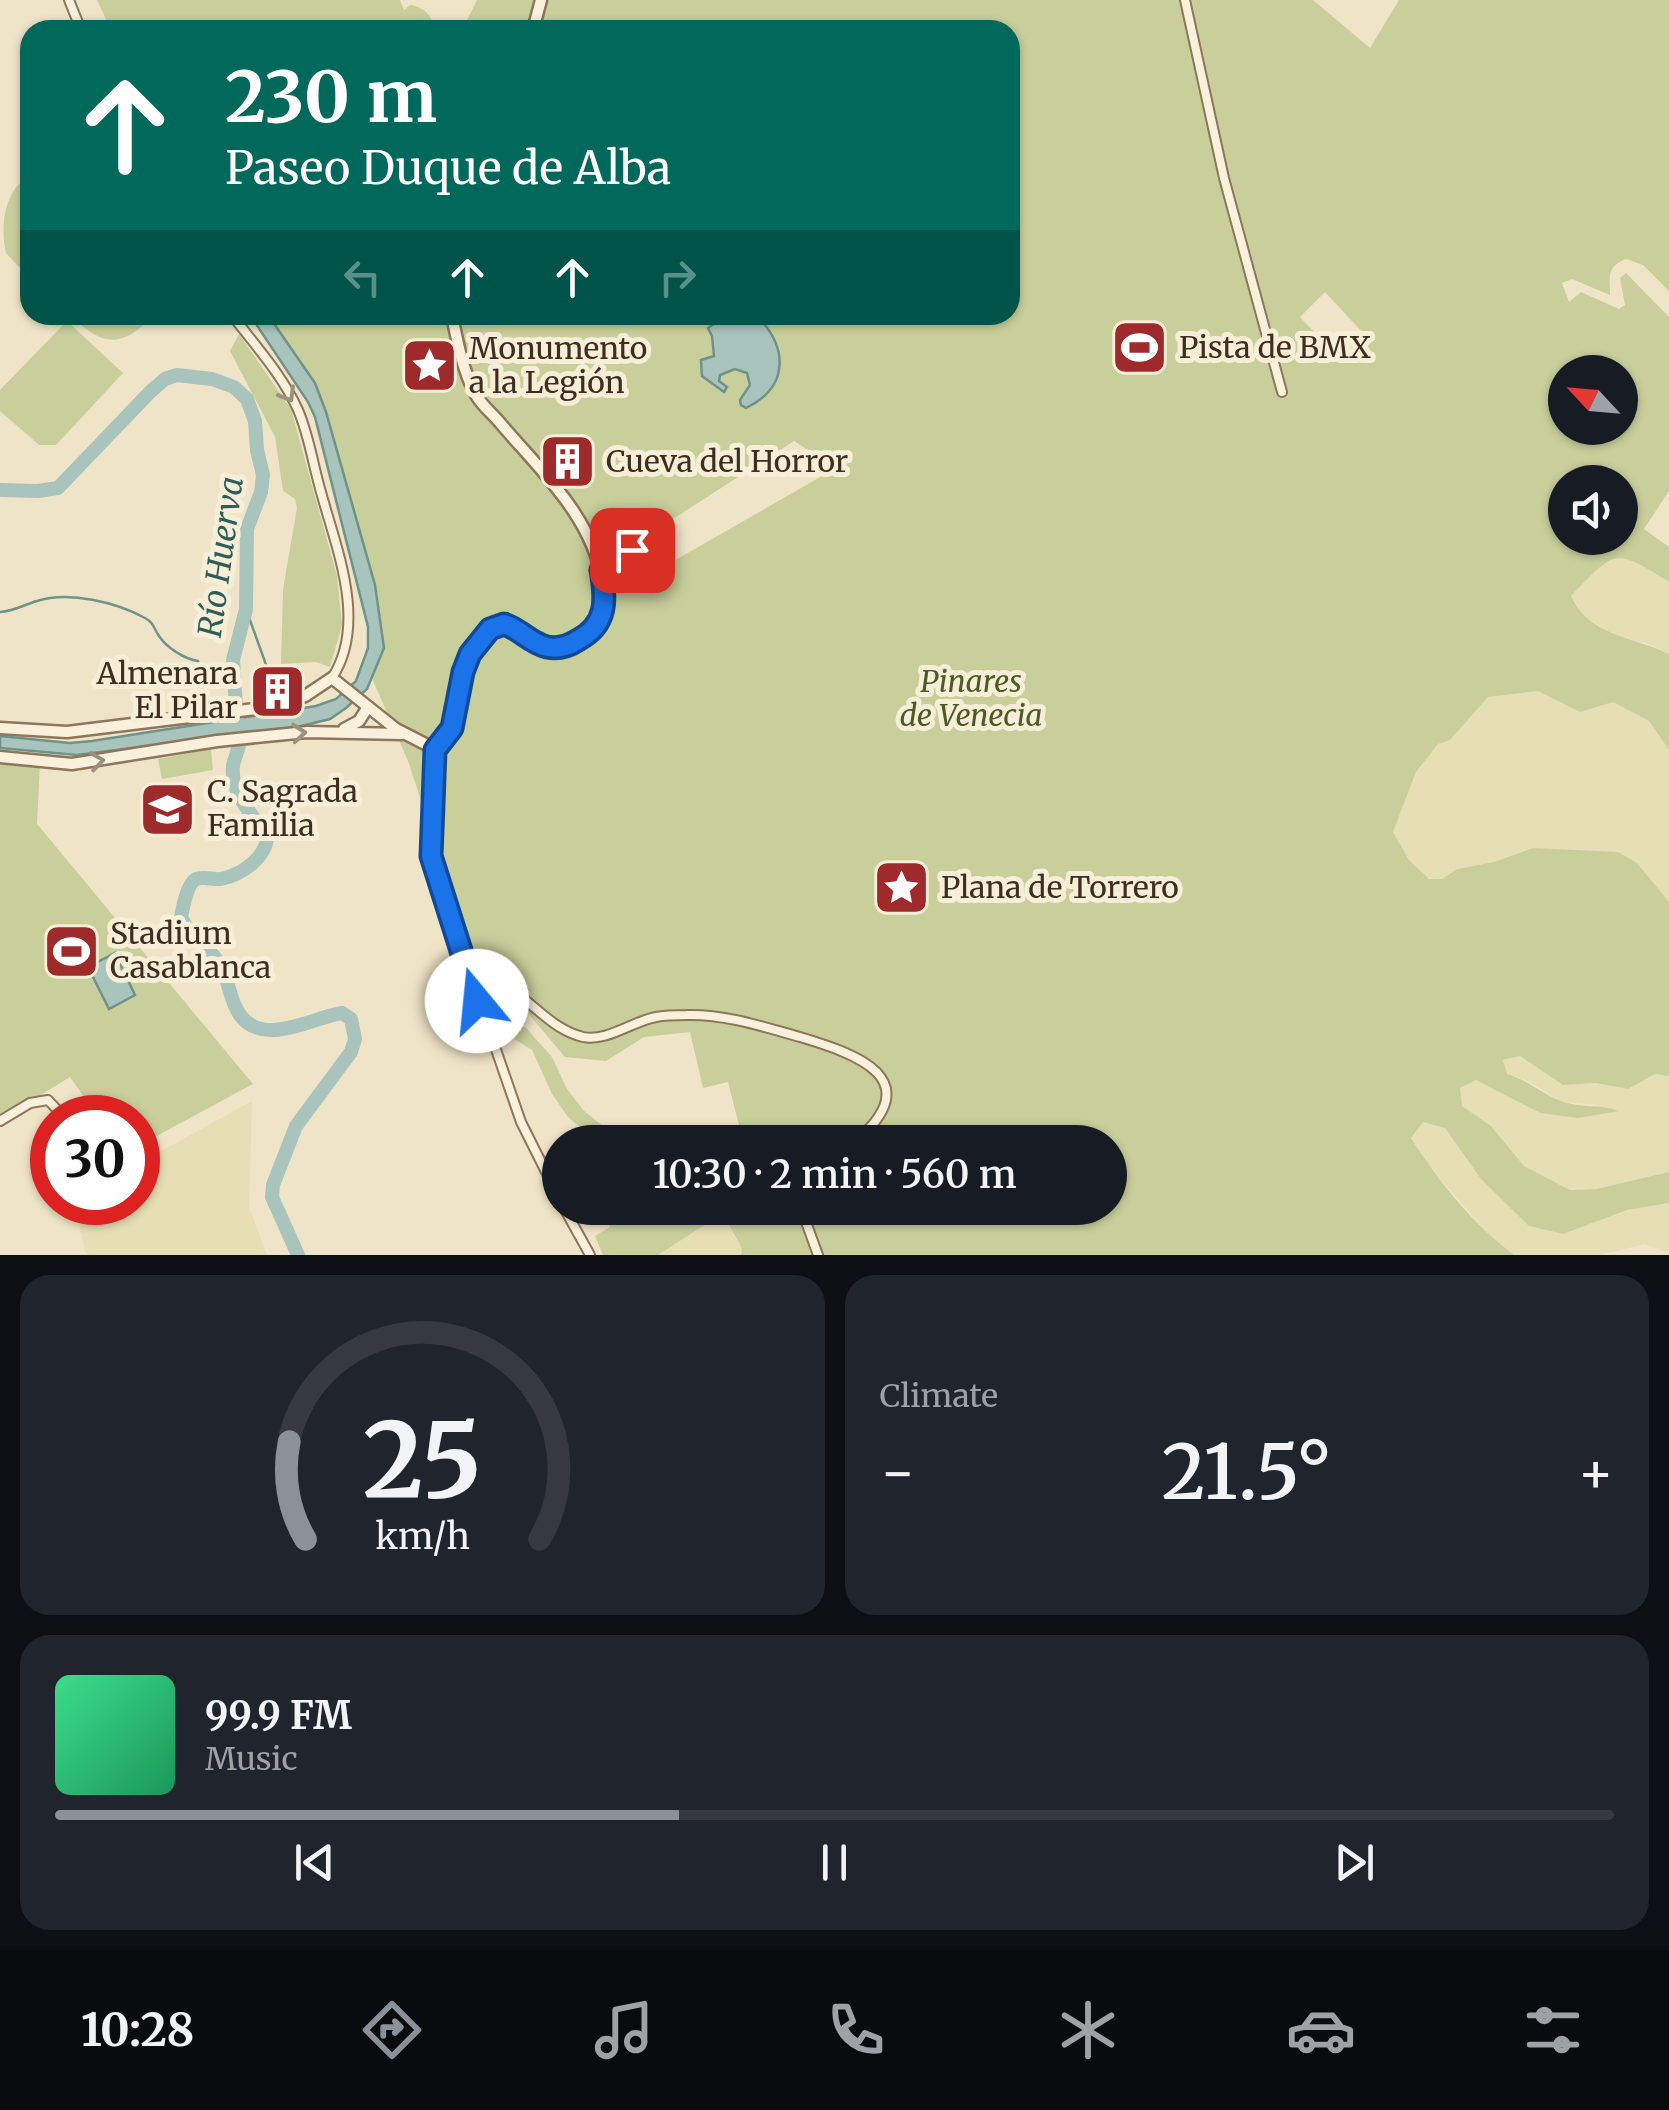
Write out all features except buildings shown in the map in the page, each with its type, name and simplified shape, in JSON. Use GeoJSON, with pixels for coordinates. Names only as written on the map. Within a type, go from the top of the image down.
{"type":"FeatureCollection","features":[{"type":"Feature","properties":{"kind":"street"},"geometry":{"type":"LineString","coordinates":[[1184,0],[1224,178],[1282,392]]}},
{"type":"Feature","properties":{"kind":"street"},"geometry":{"type":"LineString","coordinates":[[0,728],[67,732],[261,708],[301,698],[332,678],[344,646],[346,592],[303,426],[291,397],[239,325]]}},
{"type":"Feature","properties":{"kind":"street"},"geometry":{"type":"LineString","coordinates":[[455,325],[477,397],[585,526],[606,596],[604,614],[593,630],[558,648],[544,646],[504,624],[483,636],[463,672],[452,728],[435,750],[431,856],[468,975],[525,1132],[542,1165]]}},
{"type":"Feature","properties":{"kind":"street"},"geometry":{"type":"LineString","coordinates":[[632,550],[641,556],[643,564],[628,576],[601,570],[610,558],[632,550]]}},
{"type":"Feature","properties":{"kind":"street"},"geometry":{"type":"LineString","coordinates":[[596,554],[610,558]]}},
{"type":"Feature","properties":{"kind":"street"},"geometry":{"type":"LineString","coordinates":[[332,678],[403,734],[435,750]]}},
{"type":"Feature","properties":{"kind":"street"},"geometry":{"type":"LineString","coordinates":[[333,732],[356,723],[364,704]]}},
{"type":"Feature","properties":{"kind":"street"},"geometry":{"type":"LineString","coordinates":[[0,757],[72,764],[265,736],[333,732],[403,734]]}},
{"type":"Feature","properties":{"kind":"street"},"geometry":{"type":"LineString","coordinates":[[468,975],[512,990],[558,1026],[584,1038],[605,1036],[656,1017],[690,1014],[755,1024],[848,1052],[876,1069],[884,1083],[884,1104],[872,1125]]}},
{"type":"Feature","properties":{"kind":"street"},"geometry":{"type":"LineString","coordinates":[[0,1122],[30,1105]]}},
{"type":"Feature","properties":{"kind":"street"},"geometry":{"type":"LineString","coordinates":[[573,1225],[590,1255]]}},
{"type":"Feature","properties":{"kind":"street"},"geometry":{"type":"LineString","coordinates":[[807,1225],[818,1255]]}},
{"type":"Feature","properties":{"kind":"shaded area"},"geometry":{"type":"Polygon","coordinates":[[[1620,556],[1631,558],[1669,582],[1669,654],[1611,634],[1577,612],[1571,596],[1605,561],[1620,556]]]}},
{"type":"Feature","properties":{"kind":"shaded area"},"geometry":{"type":"Polygon","coordinates":[[[1538,691],[1580,712],[1613,702],[1649,721],[1669,750],[1669,903],[1637,863],[1533,848],[1494,862],[1457,869],[1442,879],[1429,879],[1409,860],[1393,832],[1416,772],[1438,744],[1467,721],[1488,697],[1538,691]]]}},
{"type":"Feature","properties":{"kind":"shaded area"},"geometry":{"type":"Polygon","coordinates":[[[1520,1056],[1563,1085],[1596,1083],[1628,1089],[1655,1074],[1669,1076],[1669,1172],[1595,1189],[1570,1190],[1524,1166],[1491,1126],[1462,1106],[1460,1088],[1475,1079],[1540,1113],[1601,1105],[1562,1102],[1528,1081],[1507,1074],[1503,1060],[1520,1056]]]}},
{"type":"Feature","properties":{"kind":"shaded area"},"geometry":{"type":"Polygon","coordinates":[[[252,1101],[249,1207],[267,1255],[86,1255],[79,1225],[160,1225],[160,1152],[252,1101]]]}},
{"type":"Feature","properties":{"kind":"shaded area"},"geometry":{"type":"Polygon","coordinates":[[[1423,1122],[1445,1128],[1481,1179],[1530,1226],[1563,1234],[1627,1210],[1669,1203],[1669,1253],[1645,1244],[1601,1255],[1514,1255],[1495,1241],[1431,1169],[1411,1138],[1423,1122]]]}},
{"type":"Feature","properties":{"kind":"shaded area"},"geometry":{"type":"Polygon","coordinates":[[[704,1225],[729,1225],[742,1248],[741,1255],[658,1255],[704,1225]]]}},
{"type":"Feature","properties":{"kind":"green space"},"geometry":{"type":"Polygon","coordinates":[[[97,0],[400,0],[404,10],[410,5],[426,12],[431,20],[106,20],[97,0]]]}},
{"type":"Feature","properties":{"kind":"green space","name":"Pinares de Venecia"},"geometry":{"type":"Polygon","coordinates":[[[477,0],[1313,0],[1370,48],[1399,0],[1669,0],[1669,291],[1643,265],[1626,259],[1612,269],[1610,295],[1572,279],[1562,283],[1569,302],[1581,292],[1619,309],[1625,305],[1620,278],[1626,273],[1669,317],[1669,491],[1644,529],[1669,547],[1669,582],[1636,563],[1616,559],[1597,569],[1571,596],[1589,620],[1614,634],[1669,654],[1669,750],[1649,721],[1613,702],[1580,712],[1538,691],[1488,697],[1450,740],[1438,744],[1416,772],[1393,832],[1409,860],[1429,879],[1442,879],[1457,869],[1494,862],[1533,848],[1618,852],[1637,863],[1669,902],[1669,1076],[1655,1074],[1628,1089],[1596,1083],[1563,1085],[1520,1056],[1503,1060],[1507,1074],[1557,1099],[1619,1111],[1578,1118],[1540,1113],[1476,1080],[1460,1088],[1462,1106],[1491,1126],[1524,1166],[1570,1190],[1596,1189],[1669,1172],[1669,1203],[1627,1210],[1563,1234],[1529,1226],[1481,1179],[1445,1128],[1423,1122],[1411,1138],[1421,1154],[1471,1216],[1514,1255],[741,1255],[742,1248],[729,1225],[1127,1225],[1127,1125],[739,1125],[728,1082],[703,1088],[690,1032],[644,1037],[606,1061],[565,1057],[527,1012],[468,975],[435,873],[430,828],[408,761],[372,678],[384,648],[375,586],[326,412],[299,358],[275,325],[1020,325],[1020,20],[467,20],[477,0]],[[1325,292],[1300,317],[1340,359],[1365,335],[1325,292]],[[794,441],[642,539],[644,578],[836,468],[794,441]]]}},
{"type":"Feature","properties":{"kind":"green space"},"geometry":{"type":"Polygon","coordinates":[[[20,183],[20,267],[6,253],[4,232],[6,210],[20,183]]]}},
{"type":"Feature","properties":{"kind":"green space"},"geometry":{"type":"Polygon","coordinates":[[[63,325],[71,325],[123,373],[56,445],[39,445],[0,411],[0,390],[63,325]]]}},
{"type":"Feature","properties":{"kind":"green space"},"geometry":{"type":"Polygon","coordinates":[[[143,325],[132,334],[112,340],[82,326],[143,325]]]}},
{"type":"Feature","properties":{"kind":"green space"},"geometry":{"type":"Polygon","coordinates":[[[239,334],[291,409],[337,576],[342,625],[330,667],[316,662],[281,664],[283,589],[297,508],[295,499],[283,491],[275,437],[230,351],[239,334]]]}},
{"type":"Feature","properties":{"kind":"green space"},"geometry":{"type":"Polygon","coordinates":[[[211,749],[213,770],[162,779],[158,759],[211,749]]]}},
{"type":"Feature","properties":{"kind":"green space","name":"Stadium Casablanca"},"geometry":{"type":"Polygon","coordinates":[[[0,758],[40,764],[37,824],[253,1084],[160,1134],[160,1095],[83,1095],[70,1077],[41,1095],[30,1095],[30,1102],[0,1120],[0,758]]]}},
{"type":"Feature","properties":{"kind":"green space"},"geometry":{"type":"Polygon","coordinates":[[[490,994],[507,1018],[526,1028],[552,1057],[567,1089],[584,1111],[602,1125],[577,1125],[568,1117],[552,1094],[532,1050],[492,1025],[477,1001],[490,994]]]}},
{"type":"Feature","properties":{"kind":"green space"},"geometry":{"type":"Polygon","coordinates":[[[704,1225],[658,1255],[603,1255],[595,1236],[610,1227],[704,1225]]]}},
{"type":"Feature","properties":{"kind":"water"},"geometry":{"type":"Polygon","coordinates":[[[257,325],[275,325],[315,383],[326,412],[375,585],[384,648],[367,689],[330,719],[297,727],[77,755],[0,748],[0,736],[70,743],[92,741],[316,706],[336,699],[356,681],[368,648],[368,627],[308,402],[257,325]]]}},
{"type":"Feature","properties":{"kind":"water"},"geometry":{"type":"Polygon","coordinates":[[[764,325],[774,341],[779,353],[777,378],[760,399],[746,408],[740,400],[750,385],[747,373],[735,369],[720,375],[719,381],[727,387],[724,392],[702,376],[701,360],[714,356],[708,328],[764,325]]]}},
{"type":"Feature","properties":{"kind":"water"},"geometry":{"type":"Polygon","coordinates":[[[115,953],[135,995],[109,1009],[88,967],[115,953]]]}},
{"type":"Feature","properties":{"kind":"waterway","name":"Río Huerva"},"geometry":{"type":"LineString","coordinates":[[0,490],[58,488],[165,379],[177,375],[212,379],[234,387],[247,399],[255,421],[263,475],[247,529],[246,609],[233,660],[237,723]]}},
{"type":"Feature","properties":{"kind":"waterway"},"geometry":{"type":"LineString","coordinates":[[0,612],[63,597],[107,603],[133,612],[150,622],[171,648],[198,661],[205,707]]}},
{"type":"Feature","properties":{"kind":"waterway"},"geometry":{"type":"LineString","coordinates":[[246,609],[269,673]]}},
{"type":"Feature","properties":{"kind":"waterway","name":"Río Huerva"},"geometry":{"type":"LineString","coordinates":[[239,735],[233,766],[235,787],[267,837],[266,845],[251,864],[236,874],[221,879],[196,879],[186,896],[181,917],[220,964],[236,1009],[250,1025],[275,1030],[342,1013],[351,1019],[355,1039],[351,1052],[296,1126],[273,1185],[272,1197],[298,1255]]}},
{"type":"Feature","properties":{"kind":"place","name":"Pista de BMX"},"geometry":{"type":"Point","coordinates":[1140,348]}},
{"type":"Feature","properties":{"kind":"place","name":"Monumento a la Legión"},"geometry":{"type":"Point","coordinates":[430,366]}},
{"type":"Feature","properties":{"kind":"place","name":"Cueva del Horror"},"geometry":{"type":"Point","coordinates":[567,462]}},
{"type":"Feature","properties":{"kind":"place","name":"Almenara El Pilar"},"geometry":{"type":"Point","coordinates":[277,691]}},
{"type":"Feature","properties":{"kind":"place","name":"C. Sagrada Familia"},"geometry":{"type":"Point","coordinates":[168,809]}},
{"type":"Feature","properties":{"kind":"place","name":"Plana de Torrero"},"geometry":{"type":"Point","coordinates":[902,888]}},
{"type":"Feature","properties":{"kind":"place","name":"Stadium Casablanca"},"geometry":{"type":"Point","coordinates":[71,951]}},
{"type":"Feature","properties":{"kind":"route"},"geometry":{"type":"LineString","coordinates":[[477,1001],[431,856],[435,750],[452,728],[463,672],[483,636],[504,624],[551,648],[577,641],[593,630],[604,614],[606,596],[601,570],[624,576],[640,570],[643,559],[632,550]]}}]}
